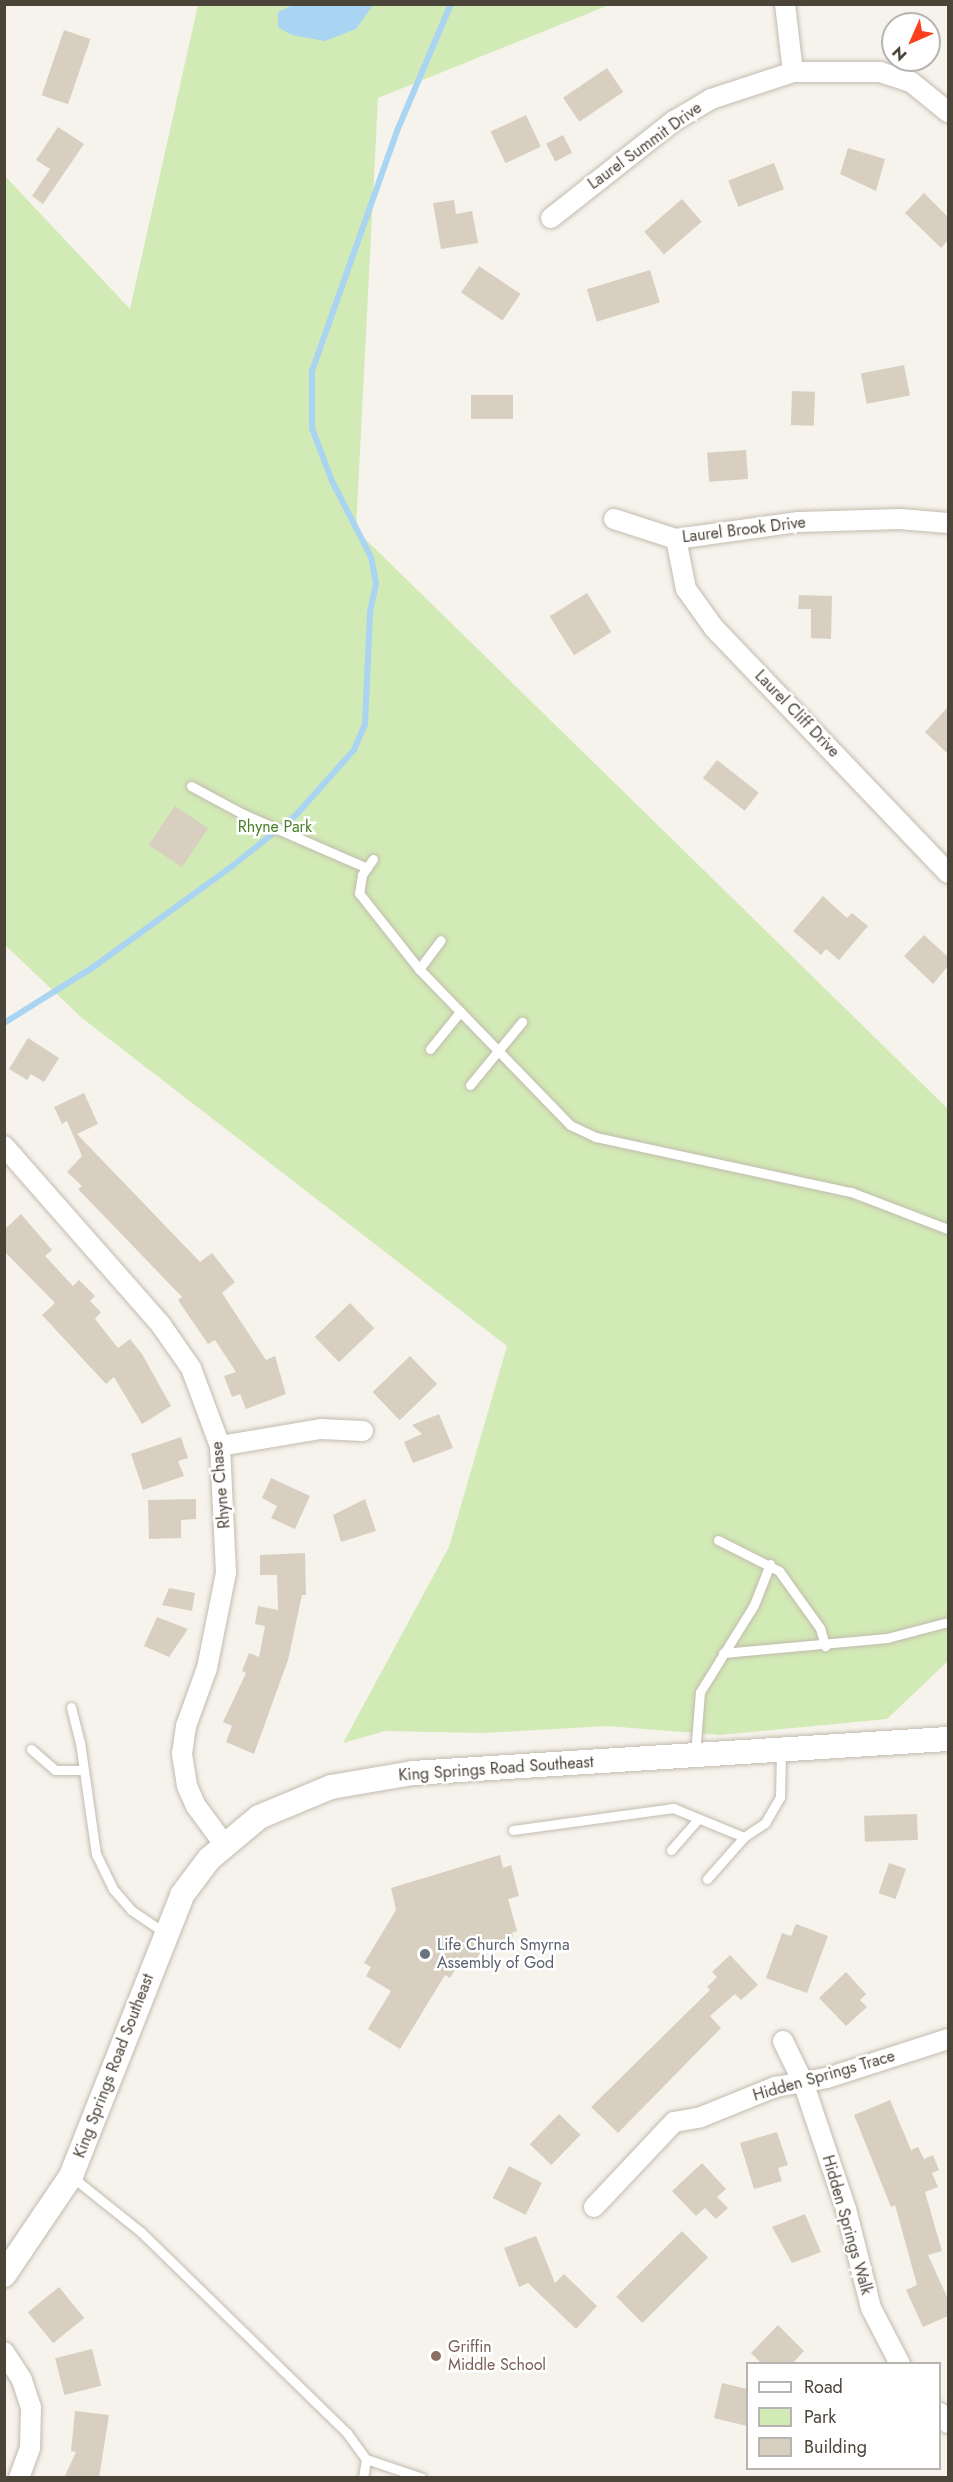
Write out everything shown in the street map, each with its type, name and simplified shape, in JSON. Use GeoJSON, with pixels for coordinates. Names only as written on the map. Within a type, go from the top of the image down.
{"type":"FeatureCollection","features":[{"type":"Feature","properties":{"kind":"street"},"geometry":{"type":"LineString","coordinates":[[785,4],[793,72]]}},
{"type":"Feature","properties":{"kind":"street","name":"Laurel Summit Drive"},"geometry":{"type":"LineString","coordinates":[[551,218],[684,115],[720,95],[793,72],[880,72],[911,82],[948,112]]}},
{"type":"Feature","properties":{"kind":"street","name":"Laurel Brook Drive"},"geometry":{"type":"LineString","coordinates":[[614,519],[676,539],[799,522],[900,519],[948,523]]}},
{"type":"Feature","properties":{"kind":"street","name":"Laurel Cliff Drive"},"geometry":{"type":"LineString","coordinates":[[676,539],[686,589],[707,620],[948,873]]}},
{"type":"Feature","properties":{"kind":"street","name":"Rhyne Chase"},"geometry":{"type":"LineString","coordinates":[[4,1146],[161,1325],[191,1368],[220,1446],[226,1564],[222,1607],[182,1748],[187,1786],[224,1844]]}},
{"type":"Feature","properties":{"kind":"street"},"geometry":{"type":"LineString","coordinates":[[220,1446],[321,1429],[363,1431]]}},
{"type":"Feature","properties":{"kind":"street","name":"King Springs Road Southeast"},"geometry":{"type":"LineString","coordinates":[[4,2275],[71,2176],[102,2105],[164,1932],[194,1876],[224,1844],[278,1806],[356,1781],[471,1767],[781,1753],[948,1739]]}},
{"type":"Feature","properties":{"kind":"street","name":"Hidden Springs Trace"},"geometry":{"type":"LineString","coordinates":[[594,2207],[674,2122],[948,2039]]}},
{"type":"Feature","properties":{"kind":"street","name":"Hidden Springs Walk"},"geometry":{"type":"LineString","coordinates":[[783,2041],[802,2082],[846,2210],[871,2308],[891,2360]]}},
{"type":"Feature","properties":{"kind":"street"},"geometry":{"type":"LineString","coordinates":[[4,2352],[22,2380],[31,2407],[30,2448],[19,2478]]}},
{"type":"Feature","properties":{"kind":"lane"},"geometry":{"type":"LineString","coordinates":[[191,786],[367,868]]}},
{"type":"Feature","properties":{"kind":"lane"},"geometry":{"type":"LineString","coordinates":[[373,859],[367,868],[360,893],[419,969],[570,1125],[596,1137],[851,1192],[937,1220],[948,1229]]}},
{"type":"Feature","properties":{"kind":"lane"},"geometry":{"type":"LineString","coordinates":[[419,969],[441,940]]}},
{"type":"Feature","properties":{"kind":"lane"},"geometry":{"type":"LineString","coordinates":[[430,1049],[460,1012]]}},
{"type":"Feature","properties":{"kind":"lane"},"geometry":{"type":"LineString","coordinates":[[470,1085],[522,1022]]}},
{"type":"Feature","properties":{"kind":"lane"},"geometry":{"type":"LineString","coordinates":[[718,1540],[770,1564],[803,1602],[825,1646]]}},
{"type":"Feature","properties":{"kind":"lane"},"geometry":{"type":"LineString","coordinates":[[695,1758],[700,1692],[754,1605],[770,1564]]}},
{"type":"Feature","properties":{"kind":"lane"},"geometry":{"type":"LineString","coordinates":[[723,1653],[825,1646],[917,1633],[948,1622]]}},
{"type":"Feature","properties":{"kind":"lane"},"geometry":{"type":"LineString","coordinates":[[70,1707],[83,1770],[96,1854],[113,1889],[131,1910],[164,1932]]}},
{"type":"Feature","properties":{"kind":"lane"},"geometry":{"type":"LineString","coordinates":[[31,1749],[55,1770],[83,1770]]}},
{"type":"Feature","properties":{"kind":"lane"},"geometry":{"type":"LineString","coordinates":[[707,1879],[744,1837],[756,1833],[780,1797],[781,1753]]}},
{"type":"Feature","properties":{"kind":"lane"},"geometry":{"type":"LineString","coordinates":[[513,1830],[673,1808],[744,1837]]}},
{"type":"Feature","properties":{"kind":"lane"},"geometry":{"type":"LineString","coordinates":[[671,1850],[698,1819]]}},
{"type":"Feature","properties":{"kind":"lane"},"geometry":{"type":"LineString","coordinates":[[71,2176],[141,2232],[328,2412],[359,2445],[366,2459],[363,2478]]}},
{"type":"Feature","properties":{"kind":"lane"},"geometry":{"type":"LineString","coordinates":[[366,2459],[422,2478]]}},
{"type":"Feature","properties":{"kind":"green space","name":"Rhyne Park"},"geometry":{"type":"Polygon","coordinates":[[[198,5],[609,5],[378,98],[356,530],[948,1109],[948,1661],[887,1719],[720,1735],[607,1726],[484,1733],[385,1731],[343,1743],[449,1547],[507,1346],[82,1018],[5,945],[4,175],[130,309],[198,5]]]}},
{"type":"Feature","properties":{"kind":"water"},"geometry":{"type":"Polygon","coordinates":[[[293,5],[373,5],[356,29],[325,41],[292,35],[278,27],[278,12],[293,5]]]}},
{"type":"Feature","properties":{"kind":"building"},"geometry":{"type":"Polygon","coordinates":[[[64,30],[90,39],[68,104],[42,95],[64,30]]]}},
{"type":"Feature","properties":{"kind":"building"},"geometry":{"type":"Polygon","coordinates":[[[607,68],[623,92],[579,122],[563,98],[607,68]]]}},
{"type":"Feature","properties":{"kind":"building"},"geometry":{"type":"Polygon","coordinates":[[[526,115],[541,147],[505,163],[491,131],[526,115]]]}},
{"type":"Feature","properties":{"kind":"building"},"geometry":{"type":"Polygon","coordinates":[[[58,127],[84,144],[43,204],[32,196],[50,169],[36,160],[58,127]]]}},
{"type":"Feature","properties":{"kind":"building"},"geometry":{"type":"Polygon","coordinates":[[[563,135],[572,153],[555,161],[546,144],[563,135]]]}},
{"type":"Feature","properties":{"kind":"building"},"geometry":{"type":"Polygon","coordinates":[[[848,148],[885,159],[876,191],[840,174],[848,148]]]}},
{"type":"Feature","properties":{"kind":"building"},"geometry":{"type":"Polygon","coordinates":[[[774,163],[784,189],[738,207],[728,181],[774,163]]]}},
{"type":"Feature","properties":{"kind":"building"},"geometry":{"type":"Polygon","coordinates":[[[924,193],[948,217],[948,240],[941,248],[905,213],[924,193]]]}},
{"type":"Feature","properties":{"kind":"building"},"geometry":{"type":"Polygon","coordinates":[[[682,199],[702,222],[664,254],[644,232],[682,199]]]}},
{"type":"Feature","properties":{"kind":"building"},"geometry":{"type":"Polygon","coordinates":[[[454,200],[456,214],[472,211],[478,243],[441,249],[433,203],[454,200]]]}},
{"type":"Feature","properties":{"kind":"building"},"geometry":{"type":"Polygon","coordinates":[[[479,266],[520,294],[503,320],[461,293],[479,266]]]}},
{"type":"Feature","properties":{"kind":"building"},"geometry":{"type":"Polygon","coordinates":[[[650,270],[660,303],[597,322],[587,289],[650,270]]]}},
{"type":"Feature","properties":{"kind":"building"},"geometry":{"type":"Polygon","coordinates":[[[904,365],[910,395],[867,404],[861,373],[904,365]]]}},
{"type":"Feature","properties":{"kind":"building"},"geometry":{"type":"Polygon","coordinates":[[[792,391],[815,392],[814,426],[791,425],[792,391]]]}},
{"type":"Feature","properties":{"kind":"building"},"geometry":{"type":"Polygon","coordinates":[[[471,395],[513,395],[513,419],[471,419],[471,395]]]}},
{"type":"Feature","properties":{"kind":"building"},"geometry":{"type":"Polygon","coordinates":[[[746,450],[748,479],[709,482],[707,453],[746,450]]]}},
{"type":"Feature","properties":{"kind":"building"},"geometry":{"type":"Polygon","coordinates":[[[587,593],[611,632],[574,655],[550,616],[587,593]]]}},
{"type":"Feature","properties":{"kind":"building"},"geometry":{"type":"Polygon","coordinates":[[[799,595],[832,596],[831,639],[811,638],[811,609],[798,609],[799,595]]]}},
{"type":"Feature","properties":{"kind":"building"},"geometry":{"type":"Polygon","coordinates":[[[948,707],[948,754],[925,732],[948,707]]]}},
{"type":"Feature","properties":{"kind":"building"},"geometry":{"type":"Polygon","coordinates":[[[717,760],[759,793],[745,811],[703,778],[717,760]]]}},
{"type":"Feature","properties":{"kind":"building"},"geometry":{"type":"Polygon","coordinates":[[[175,806],[208,828],[182,867],[149,845],[175,806]]]}},
{"type":"Feature","properties":{"kind":"building"},"geometry":{"type":"Polygon","coordinates":[[[823,896],[847,918],[852,913],[868,926],[839,960],[826,949],[821,955],[793,931],[823,896]]]}},
{"type":"Feature","properties":{"kind":"building"},"geometry":{"type":"Polygon","coordinates":[[[924,935],[948,957],[948,966],[933,984],[904,956],[924,935]]]}},
{"type":"Feature","properties":{"kind":"building"},"geometry":{"type":"Polygon","coordinates":[[[28,1038],[59,1058],[44,1082],[31,1074],[27,1080],[9,1069],[28,1038]]]}},
{"type":"Feature","properties":{"kind":"building"},"geometry":{"type":"Polygon","coordinates":[[[84,1093],[98,1124],[77,1134],[200,1262],[212,1253],[235,1282],[222,1293],[266,1360],[275,1356],[286,1394],[246,1409],[240,1394],[232,1397],[224,1376],[236,1372],[215,1340],[208,1344],[178,1300],[182,1297],[78,1189],[82,1186],[67,1172],[82,1156],[67,1121],[62,1124],[54,1107],[84,1093]]]}},
{"type":"Feature","properties":{"kind":"building"},"geometry":{"type":"Polygon","coordinates":[[[21,1214],[52,1250],[45,1256],[73,1286],[79,1280],[95,1296],[90,1301],[101,1312],[95,1319],[118,1348],[130,1339],[142,1354],[171,1406],[142,1424],[114,1377],[106,1384],[42,1315],[55,1303],[4,1251],[4,1230],[21,1214]]]}},
{"type":"Feature","properties":{"kind":"building"},"geometry":{"type":"Polygon","coordinates":[[[350,1303],[374,1328],[339,1362],[315,1337],[350,1303]]]}},
{"type":"Feature","properties":{"kind":"building"},"geometry":{"type":"Polygon","coordinates":[[[410,1356],[437,1384],[400,1420],[373,1392],[410,1356]]]}},
{"type":"Feature","properties":{"kind":"building"},"geometry":{"type":"Polygon","coordinates":[[[439,1414],[453,1448],[413,1463],[404,1442],[422,1434],[412,1425],[439,1414]]]}},
{"type":"Feature","properties":{"kind":"building"},"geometry":{"type":"Polygon","coordinates":[[[181,1437],[188,1458],[178,1461],[184,1476],[143,1490],[131,1454],[181,1437]]]}},
{"type":"Feature","properties":{"kind":"building"},"geometry":{"type":"Polygon","coordinates":[[[271,1478],[310,1496],[295,1529],[271,1518],[277,1506],[262,1498],[271,1478]]]}},
{"type":"Feature","properties":{"kind":"building"},"geometry":{"type":"Polygon","coordinates":[[[196,1499],[196,1519],[181,1520],[181,1538],[149,1539],[148,1500],[196,1499]]]}},
{"type":"Feature","properties":{"kind":"building"},"geometry":{"type":"Polygon","coordinates":[[[365,1499],[376,1531],[341,1542],[333,1515],[365,1499]]]}},
{"type":"Feature","properties":{"kind":"building"},"geometry":{"type":"Polygon","coordinates":[[[305,1553],[306,1595],[302,1595],[288,1660],[254,1754],[226,1742],[232,1726],[223,1722],[246,1673],[242,1671],[249,1653],[259,1657],[265,1626],[255,1624],[258,1606],[278,1610],[277,1575],[260,1575],[260,1555],[305,1553]]]}},
{"type":"Feature","properties":{"kind":"building"},"geometry":{"type":"Polygon","coordinates":[[[169,1588],[195,1593],[192,1611],[162,1605],[169,1588]]]}},
{"type":"Feature","properties":{"kind":"building"},"geometry":{"type":"Polygon","coordinates":[[[157,1617],[188,1629],[169,1657],[144,1646],[157,1617]]]}},
{"type":"Feature","properties":{"kind":"building"},"geometry":{"type":"Polygon","coordinates":[[[917,1814],[918,1840],[865,1842],[864,1816],[917,1814]]]}},
{"type":"Feature","properties":{"kind":"building","name":"Life Church Smyrna Assembly of God"},"geometry":{"type":"Polygon","coordinates":[[[500,1855],[503,1868],[511,1865],[519,1896],[508,1899],[517,1931],[512,1933],[513,1937],[485,1945],[471,1968],[460,1962],[450,1978],[445,1975],[400,2049],[368,2029],[391,1991],[366,1976],[371,1967],[364,1963],[396,1910],[391,1888],[500,1855]]]}},
{"type":"Feature","properties":{"kind":"building"},"geometry":{"type":"Polygon","coordinates":[[[889,1863],[906,1869],[896,1899],[879,1893],[889,1863]]]}},
{"type":"Feature","properties":{"kind":"building"},"geometry":{"type":"Polygon","coordinates":[[[796,1924],[828,1936],[807,1993],[766,1978],[782,1933],[791,1936],[796,1924]]]}},
{"type":"Feature","properties":{"kind":"building"},"geometry":{"type":"Polygon","coordinates":[[[730,1955],[758,1985],[741,2000],[735,1994],[710,2016],[721,2028],[618,2133],[591,2107],[710,1990],[707,1987],[717,1977],[712,1972],[730,1955]]]}},
{"type":"Feature","properties":{"kind":"building"},"geometry":{"type":"Polygon","coordinates":[[[846,1972],[866,1994],[860,2000],[867,2007],[846,2026],[819,1998],[846,1972]]]}},
{"type":"Feature","properties":{"kind":"building"},"geometry":{"type":"Polygon","coordinates":[[[890,2100],[911,2150],[918,2147],[924,2159],[933,2155],[939,2170],[932,2173],[938,2187],[925,2192],[942,2251],[928,2255],[948,2299],[948,2316],[923,2327],[906,2290],[917,2285],[895,2205],[891,2207],[854,2115],[890,2100]]]}},
{"type":"Feature","properties":{"kind":"building"},"geometry":{"type":"Polygon","coordinates":[[[559,2114],[581,2135],[551,2165],[530,2144],[559,2114]]]}},
{"type":"Feature","properties":{"kind":"building"},"geometry":{"type":"Polygon","coordinates":[[[777,2132],[788,2165],[778,2168],[782,2181],[754,2189],[740,2143],[777,2132]]]}},
{"type":"Feature","properties":{"kind":"building"},"geometry":{"type":"Polygon","coordinates":[[[702,2163],[726,2189],[717,2197],[728,2208],[716,2219],[705,2208],[696,2216],[672,2191],[702,2163]]]}},
{"type":"Feature","properties":{"kind":"building"},"geometry":{"type":"Polygon","coordinates":[[[509,2166],[542,2183],[526,2215],[493,2198],[509,2166]]]}},
{"type":"Feature","properties":{"kind":"building"},"geometry":{"type":"Polygon","coordinates":[[[805,2214],[821,2252],[792,2263],[772,2227],[805,2214]]]}},
{"type":"Feature","properties":{"kind":"building"},"geometry":{"type":"Polygon","coordinates":[[[682,2231],[708,2257],[642,2323],[616,2297],[682,2231]]]}},
{"type":"Feature","properties":{"kind":"building"},"geometry":{"type":"Polygon","coordinates":[[[536,2236],[555,2283],[564,2274],[597,2306],[576,2329],[528,2283],[519,2287],[504,2248],[536,2236]]]}},
{"type":"Feature","properties":{"kind":"building"},"geometry":{"type":"Polygon","coordinates":[[[59,2287],[84,2318],[53,2343],[28,2312],[59,2287]]]}},
{"type":"Feature","properties":{"kind":"building"},"geometry":{"type":"Polygon","coordinates":[[[778,2325],[804,2351],[794,2362],[760,2362],[751,2353],[778,2325]]]}},
{"type":"Feature","properties":{"kind":"building"},"geometry":{"type":"Polygon","coordinates":[[[92,2349],[101,2386],[64,2395],[55,2358],[92,2349]]]}},
{"type":"Feature","properties":{"kind":"building"},"geometry":{"type":"Polygon","coordinates":[[[722,2383],[746,2389],[746,2426],[714,2418],[722,2383]]]}},
{"type":"Feature","properties":{"kind":"building"},"geometry":{"type":"Polygon","coordinates":[[[75,2411],[109,2415],[99,2478],[64,2478],[76,2452],[71,2451],[75,2411]]]}},
{"type":"Feature","properties":{"kind":"waterway"},"geometry":{"type":"LineString","coordinates":[[4,1023],[92,968],[231,867],[296,815],[354,750],[365,724],[370,612],[376,584],[371,557],[332,481],[312,428],[312,371],[397,131],[451,4]]}},
{"type":"Feature","properties":{"kind":"place","name":"Life Church Smyrna Assembly of God"},"geometry":{"type":"Point","coordinates":[425,1954]}},
{"type":"Feature","properties":{"kind":"place","name":"Griffin Middle School"},"geometry":{"type":"Point","coordinates":[436,2356]}}]}
